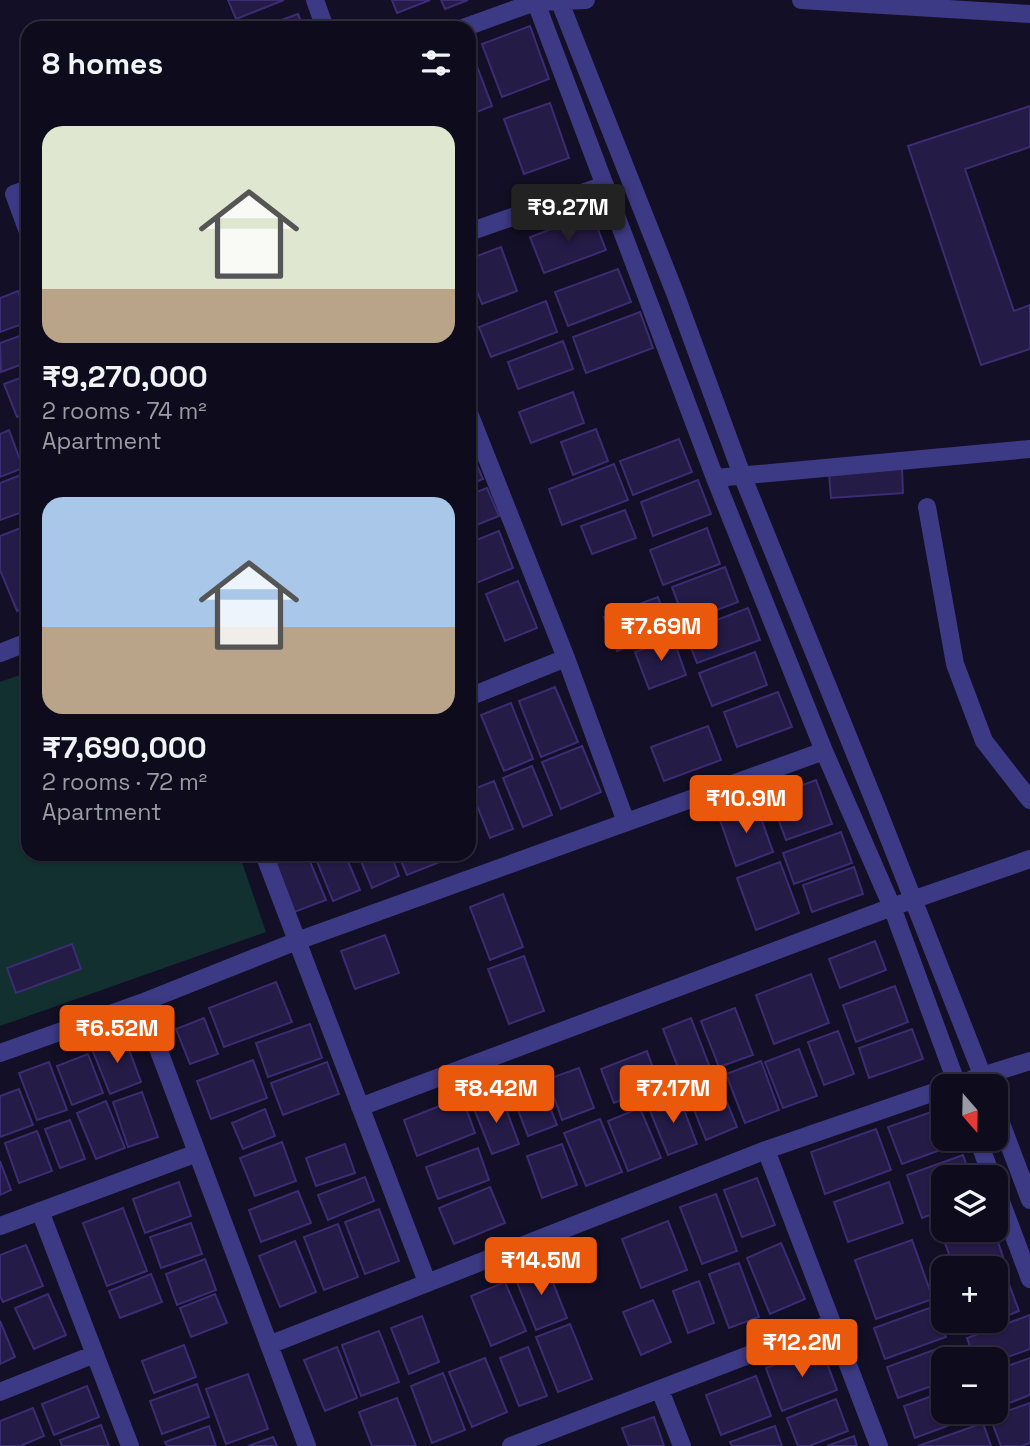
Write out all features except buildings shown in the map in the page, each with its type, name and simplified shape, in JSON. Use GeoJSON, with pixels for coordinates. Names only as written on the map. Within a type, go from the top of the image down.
{"type":"FeatureCollection","features":[{"type":"Feature","properties":{"kind":"street"},"geometry":{"type":"LineString","coordinates":[[315,0],[322,21]]}},
{"type":"Feature","properties":{"kind":"street"},"geometry":{"type":"LineString","coordinates":[[476,23],[535,1],[586,0]]}},
{"type":"Feature","properties":{"kind":"street"},"geometry":{"type":"LineString","coordinates":[[801,0],[1030,14]]}},
{"type":"Feature","properties":{"kind":"street"},"geometry":{"type":"LineString","coordinates":[[535,1],[715,478],[824,751],[892,907],[948,1074]]}},
{"type":"Feature","properties":{"kind":"street"},"geometry":{"type":"LineString","coordinates":[[559,1],[675,293],[741,475],[982,1074]]}},
{"type":"Feature","properties":{"kind":"street"},"geometry":{"type":"LineString","coordinates":[[476,230],[605,185]]}},
{"type":"Feature","properties":{"kind":"street"},"geometry":{"type":"LineString","coordinates":[[21,191],[13,194],[21,214]]}},
{"type":"Feature","properties":{"kind":"street"},"geometry":{"type":"LineString","coordinates":[[476,431],[566,658],[626,822]]}},
{"type":"Feature","properties":{"kind":"street"},"geometry":{"type":"LineString","coordinates":[[715,478],[1030,449]]}},
{"type":"Feature","properties":{"kind":"street"},"geometry":{"type":"LineString","coordinates":[[927,507],[955,664],[984,741],[1030,800]]}},
{"type":"Feature","properties":{"kind":"street"},"geometry":{"type":"LineString","coordinates":[[1,649],[21,644]]}},
{"type":"Feature","properties":{"kind":"street"},"geometry":{"type":"LineString","coordinates":[[476,694],[566,658]]}},
{"type":"Feature","properties":{"kind":"street"},"geometry":{"type":"LineString","coordinates":[[0,1054],[141,1003],[297,941],[824,751]]}},
{"type":"Feature","properties":{"kind":"street"},"geometry":{"type":"LineString","coordinates":[[360,1107],[892,907],[1030,859]]}},
{"type":"Feature","properties":{"kind":"street"},"geometry":{"type":"LineString","coordinates":[[267,861],[427,1282]]}},
{"type":"Feature","properties":{"kind":"street"},"geometry":{"type":"LineString","coordinates":[[141,1003],[307,1446]]}},
{"type":"Feature","properties":{"kind":"street"},"geometry":{"type":"LineString","coordinates":[[1001,1074],[1030,1061]]}},
{"type":"Feature","properties":{"kind":"street"},"geometry":{"type":"LineString","coordinates":[[269,1345],[766,1150],[931,1093]]}},
{"type":"Feature","properties":{"kind":"street"},"geometry":{"type":"LineString","coordinates":[[1008,1142],[1030,1200]]}},
{"type":"Feature","properties":{"kind":"street"},"geometry":{"type":"LineString","coordinates":[[766,1150],[879,1446]]}},
{"type":"Feature","properties":{"kind":"street"},"geometry":{"type":"LineString","coordinates":[[0,1226],[197,1153]]}},
{"type":"Feature","properties":{"kind":"street"},"geometry":{"type":"LineString","coordinates":[[40,1212],[130,1446]]}},
{"type":"Feature","properties":{"kind":"street"},"geometry":{"type":"LineString","coordinates":[[1008,1220],[1030,1279]]}},
{"type":"Feature","properties":{"kind":"street"},"geometry":{"type":"LineString","coordinates":[[511,1446],[832,1323]]}},
{"type":"Feature","properties":{"kind":"street"},"geometry":{"type":"LineString","coordinates":[[0,1392],[95,1354]]}},
{"type":"Feature","properties":{"kind":"street"},"geometry":{"type":"LineString","coordinates":[[660,1390],[682,1446]]}},
{"type":"Feature","properties":{"kind":"green space"},"geometry":{"type":"Polygon","coordinates":[[[21,674],[21,861],[241,861],[266,932],[0,1026],[0,682],[21,674]]]}}]}
